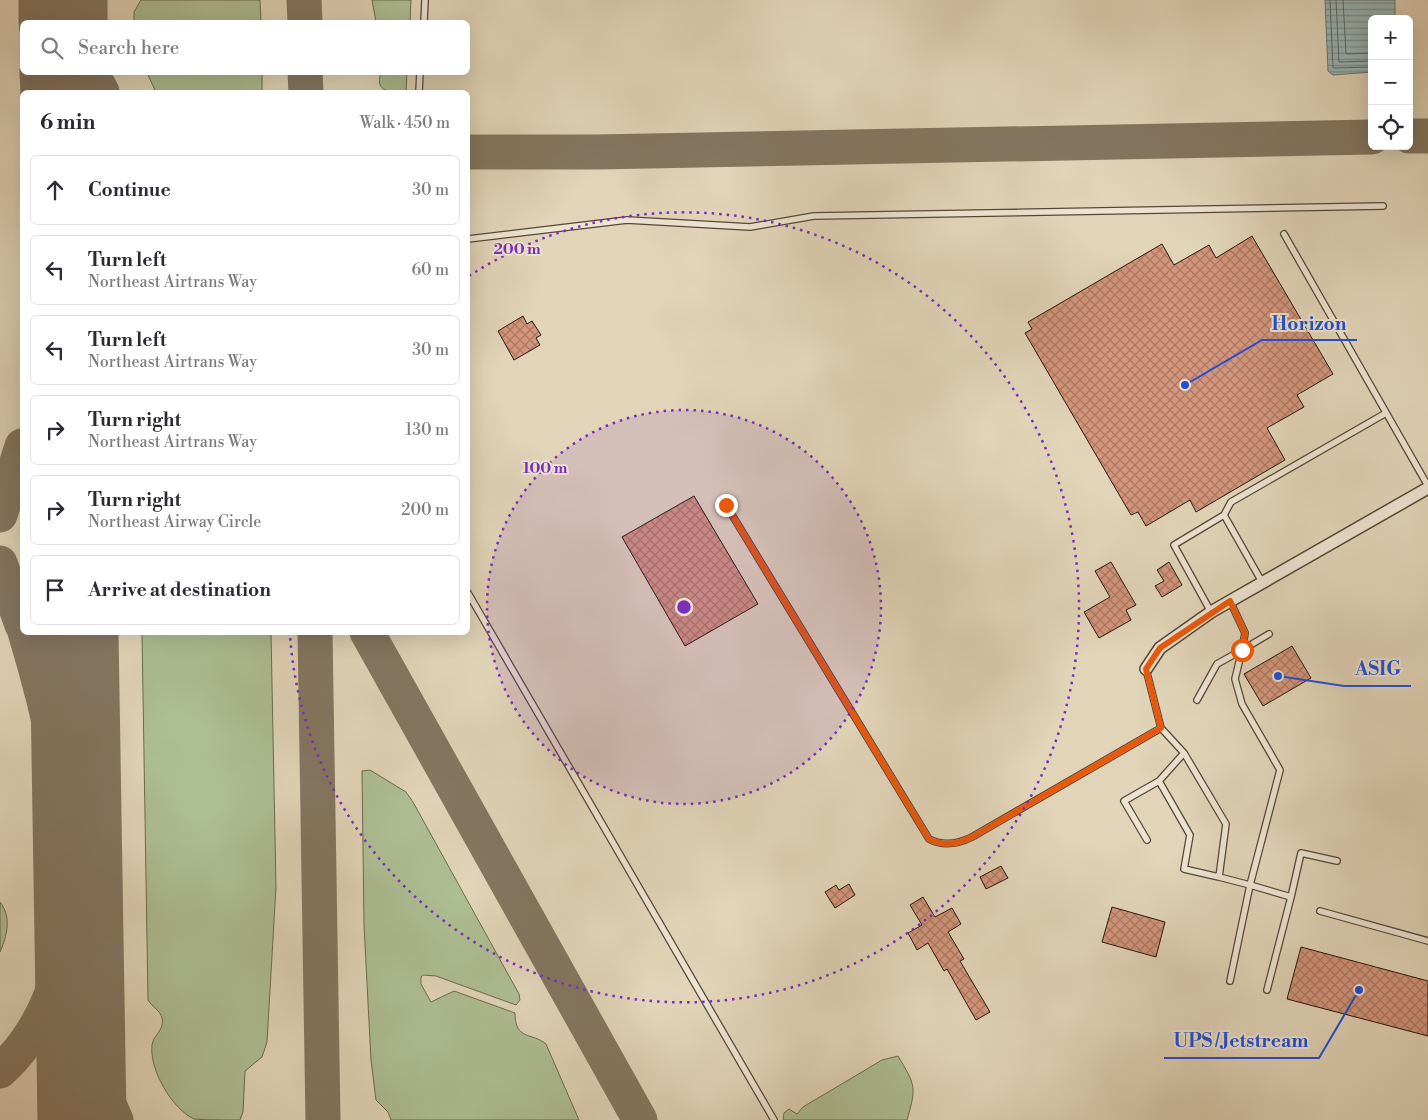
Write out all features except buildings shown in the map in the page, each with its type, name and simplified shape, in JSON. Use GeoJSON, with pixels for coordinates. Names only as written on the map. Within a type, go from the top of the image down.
{"type":"FeatureCollection","features":[{"type":"Feature","properties":{"kind":"street"},"geometry":{"type":"LineString","coordinates":[[1146,669],[1160,648],[1211,612],[1428,488]]}},
{"type":"Feature","properties":{"kind":"lane"},"geometry":{"type":"LineString","coordinates":[[424,20],[425,0]]}},
{"type":"Feature","properties":{"kind":"lane"},"geometry":{"type":"LineString","coordinates":[[418,90],[420,75]]}},
{"type":"Feature","properties":{"kind":"lane"},"geometry":{"type":"LineString","coordinates":[[470,239],[627,220],[750,227],[814,216],[1383,206]]}},
{"type":"Feature","properties":{"kind":"lane"},"geometry":{"type":"LineString","coordinates":[[1284,234],[1428,488]]}},
{"type":"Feature","properties":{"kind":"lane"},"geometry":{"type":"LineString","coordinates":[[1211,612],[1174,545],[1224,515],[1231,502],[1386,412]]}},
{"type":"Feature","properties":{"kind":"lane"},"geometry":{"type":"LineString","coordinates":[[726,505],[929,839],[938,844],[960,843],[972,837],[1161,728]]}},
{"type":"Feature","properties":{"kind":"lane"},"geometry":{"type":"LineString","coordinates":[[1224,515],[1262,582]]}},
{"type":"Feature","properties":{"kind":"lane"},"geometry":{"type":"LineString","coordinates":[[470,596],[774,1120]]}},
{"type":"Feature","properties":{"kind":"lane"},"geometry":{"type":"LineString","coordinates":[[1230,601],[1245,633],[1235,678],[1242,704],[1280,770],[1250,885],[1230,981]]}},
{"type":"Feature","properties":{"kind":"lane"},"geometry":{"type":"LineString","coordinates":[[1197,700],[1217,664],[1269,634]]}},
{"type":"Feature","properties":{"kind":"lane"},"geometry":{"type":"LineString","coordinates":[[1146,669],[1161,728],[1184,754],[1226,824],[1219,877]]}},
{"type":"Feature","properties":{"kind":"lane"},"geometry":{"type":"LineString","coordinates":[[1147,840],[1124,801],[1159,781],[1184,754]]}},
{"type":"Feature","properties":{"kind":"lane"},"geometry":{"type":"LineString","coordinates":[[1159,781],[1190,835],[1184,869],[1291,897]]}},
{"type":"Feature","properties":{"kind":"lane"},"geometry":{"type":"LineString","coordinates":[[1267,990],[1301,853],[1337,861]]}},
{"type":"Feature","properties":{"kind":"lane"},"geometry":{"type":"LineString","coordinates":[[1320,911],[1428,941]]}},
{"type":"Feature","properties":{"kind":"green space"},"geometry":{"type":"Polygon","coordinates":[[[141,0],[260,0],[261,20],[134,20],[134,12],[141,0]]]}},
{"type":"Feature","properties":{"kind":"green space"},"geometry":{"type":"Polygon","coordinates":[[[372,0],[411,0],[410,20],[376,20],[372,0]]]}},
{"type":"Feature","properties":{"kind":"green space"},"geometry":{"type":"Polygon","coordinates":[[[148,75],[262,75],[262,90],[155,90],[148,75]]]}},
{"type":"Feature","properties":{"kind":"green space"},"geometry":{"type":"Polygon","coordinates":[[[380,75],[407,75],[406,90],[385,90],[382,88],[379,79],[380,75]]]}},
{"type":"Feature","properties":{"kind":"green space"},"geometry":{"type":"Polygon","coordinates":[[[142,635],[271,635],[276,887],[267,1042],[262,1057],[245,1071],[243,1112],[240,1120],[194,1119],[178,1107],[170,1098],[158,1076],[152,1055],[153,1041],[162,1026],[162,1018],[148,1000],[142,635]]]}},
{"type":"Feature","properties":{"kind":"green space"},"geometry":{"type":"Polygon","coordinates":[[[370,770],[406,792],[413,802],[519,994],[520,1000],[516,1005],[436,976],[423,975],[421,977],[421,984],[431,1002],[454,991],[515,1013],[516,1022],[521,1032],[546,1044],[579,1120],[391,1120],[388,1112],[376,1100],[371,1060],[364,925],[362,771],[370,770]]]}},
{"type":"Feature","properties":{"kind":"green space"},"geometry":{"type":"Polygon","coordinates":[[[0,902],[6,914],[7,927],[5,940],[0,952],[0,902]]]}},
{"type":"Feature","properties":{"kind":"green space"},"geometry":{"type":"Polygon","coordinates":[[[898,1056],[913,1086],[907,1120],[783,1120],[784,1113],[789,1109],[797,1114],[803,1107],[882,1060],[898,1056]]]}},
{"type":"Feature","properties":{"kind":"water"},"geometry":{"type":"Polygon","coordinates":[[[1325,0],[1395,0],[1395,15],[1368,15],[1368,72],[1333,75],[1328,71],[1325,0]]]}},
{"type":"Feature","properties":{"kind":"taxiway"},"geometry":{"type":"LineString","coordinates":[[68,0],[73,20]]}},
{"type":"Feature","properties":{"kind":"taxiway"},"geometry":{"type":"LineString","coordinates":[[304,0],[305,20]]}},
{"type":"Feature","properties":{"kind":"taxiway"},"geometry":{"type":"LineString","coordinates":[[93,75],[101,90]]}},
{"type":"Feature","properties":{"kind":"taxiway"},"geometry":{"type":"LineString","coordinates":[[305,75],[306,90]]}},
{"type":"Feature","properties":{"kind":"taxiway"},"geometry":{"type":"LineString","coordinates":[[1413,136],[1428,136]]}},
{"type":"Feature","properties":{"kind":"taxiway"},"geometry":{"type":"LineString","coordinates":[[470,152],[597,152],[1368,137]]}},
{"type":"Feature","properties":{"kind":"taxiway"},"geometry":{"type":"LineString","coordinates":[[0,515],[20,452]]}},
{"type":"Feature","properties":{"kind":"taxiway"},"geometry":{"type":"LineString","coordinates":[[0,563],[20,619]]}},
{"type":"Feature","properties":{"kind":"taxiway"},"geometry":{"type":"LineString","coordinates":[[26,635],[45,704],[56,752],[64,801],[89,1034],[99,1076],[116,1120]]}},
{"type":"Feature","properties":{"kind":"taxiway"},"geometry":{"type":"LineString","coordinates":[[315,635],[323,1120]]}},
{"type":"Feature","properties":{"kind":"taxiway"},"geometry":{"type":"LineString","coordinates":[[369,635],[640,1120]]}},
{"type":"Feature","properties":{"kind":"taxiway"},"geometry":{"type":"LineString","coordinates":[[0,1071],[26,1042],[46,1008],[59,971],[68,933]]}},
{"type":"Feature","properties":{"kind":"runway"},"geometry":{"type":"LineString","coordinates":[[63,0],[63,20]]}},
{"type":"Feature","properties":{"kind":"runway"},"geometry":{"type":"LineString","coordinates":[[64,75],[65,90]]}},
{"type":"Feature","properties":{"kind":"runway"},"geometry":{"type":"LineString","coordinates":[[74,635],[82,1120]]}},
{"type":"Feature","properties":{"kind":"place","name":"Horizon"},"geometry":{"type":"Point","coordinates":[1185,385]}},
{"type":"Feature","properties":{"kind":"place","name":"ASIG"},"geometry":{"type":"Point","coordinates":[1278,676]}},
{"type":"Feature","properties":{"kind":"place","name":"UPS / Jetstream"},"geometry":{"type":"Point","coordinates":[1359,990]}},
{"type":"Feature","properties":{"kind":"route"},"geometry":{"type":"LineString","coordinates":[[726,505],[929,839],[938,844],[960,843],[972,837],[1161,728],[1146,669],[1160,648],[1230,601],[1245,633],[1242,650]]}}]}
